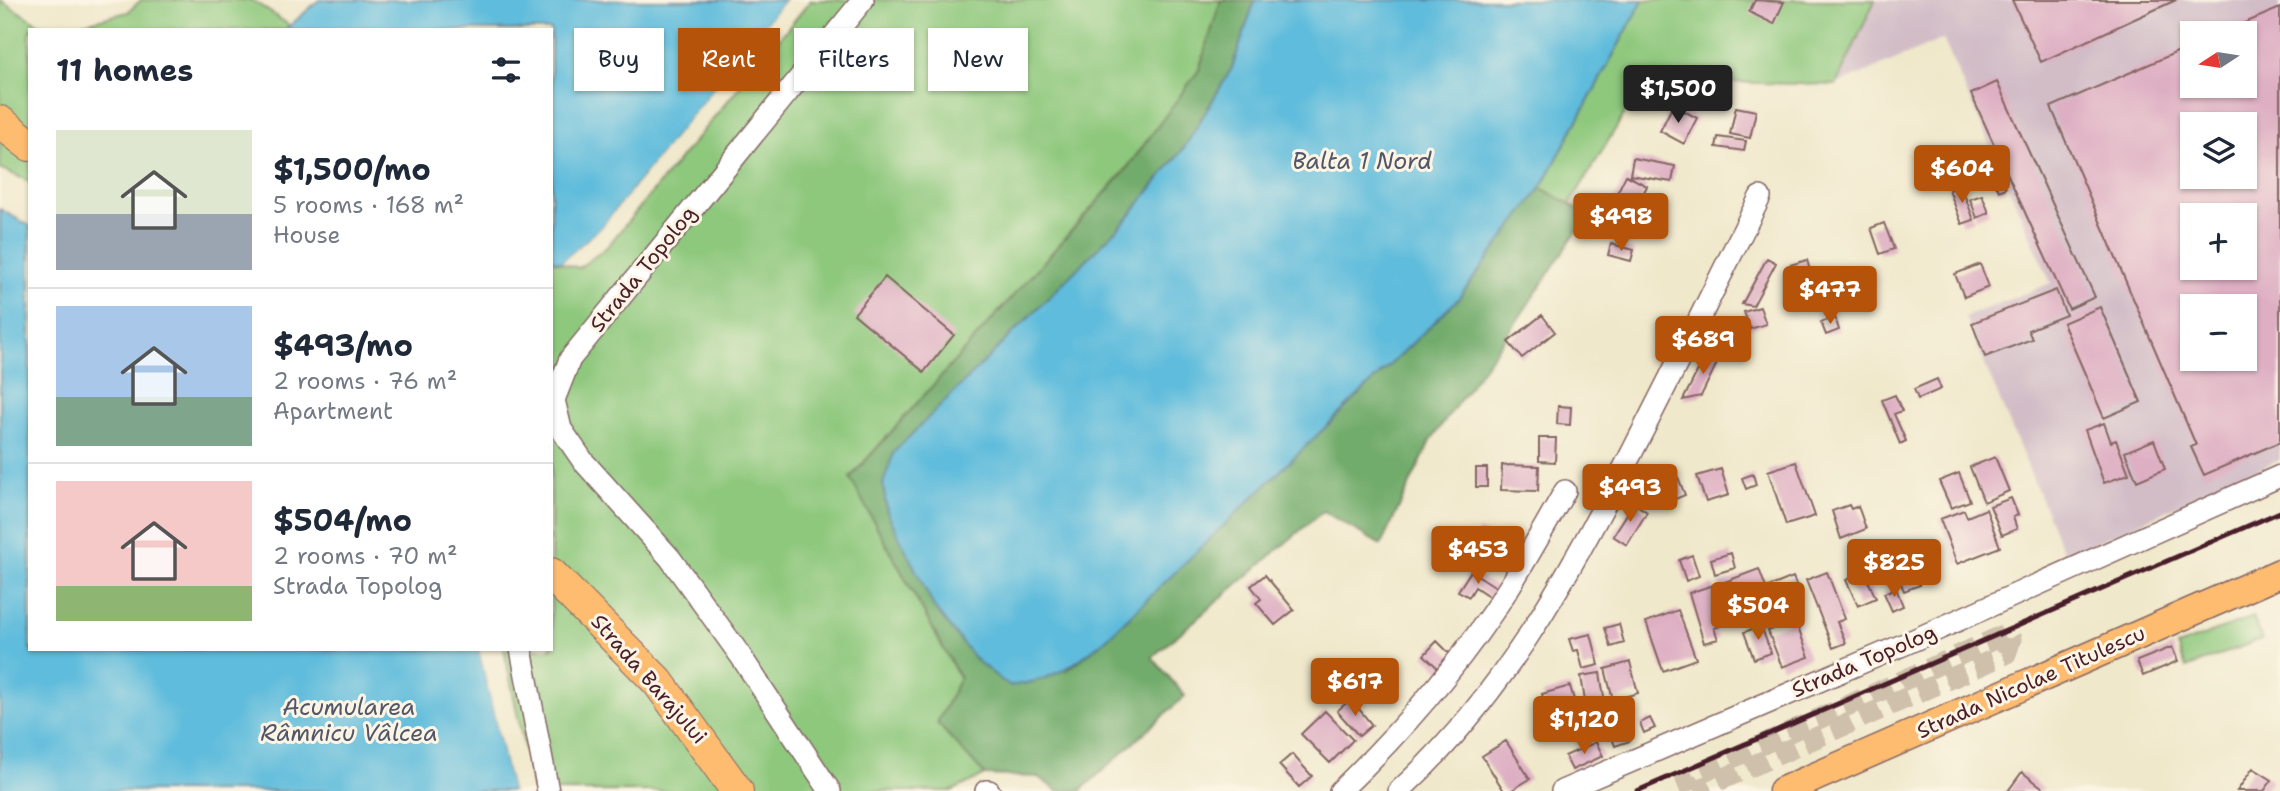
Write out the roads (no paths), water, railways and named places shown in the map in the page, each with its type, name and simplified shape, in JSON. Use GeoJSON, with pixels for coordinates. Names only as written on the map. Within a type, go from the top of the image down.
{"type":"FeatureCollection","features":[{"type":"Feature","properties":{"kind":"highway"},"geometry":{"type":"LineString","coordinates":[[0,122],[28,143]]}},
{"type":"Feature","properties":{"kind":"highway","name":"Strada Barajului"},"geometry":{"type":"LineString","coordinates":[[553,576],[658,682],[737,791]]}},
{"type":"Feature","properties":{"kind":"main road","name":"Strada Nicolae Titulescu"},"geometry":{"type":"LineString","coordinates":[[1785,790],[2280,573]]}},
{"type":"Feature","properties":{"kind":"street","name":"Strada Topolog"},"geometry":{"type":"LineString","coordinates":[[830,791],[670,558],[583,461],[561,429],[554,400],[570,359],[863,0]]}},
{"type":"Feature","properties":{"kind":"street"},"geometry":{"type":"LineString","coordinates":[[1399,791],[1475,711],[1523,646],[1570,572],[1689,342],[1759,197]]}},
{"type":"Feature","properties":{"kind":"street","name":"Strada Topolog"},"geometry":{"type":"LineString","coordinates":[[1562,791],[1905,644],[2280,476]]}},
{"type":"Feature","properties":{"kind":"street"},"geometry":{"type":"LineString","coordinates":[[1340,791],[1401,730],[1456,663],[1508,590],[1565,491]]}},
{"type":"Feature","properties":{"kind":"street"},"geometry":{"type":"LineString","coordinates":[[521,651],[548,791]]}},
{"type":"Feature","properties":{"kind":"water"},"geometry":{"type":"Polygon","coordinates":[[[319,0],[785,0],[762,28],[678,28],[678,91],[712,91],[602,227],[562,262],[553,260],[553,28],[287,28],[319,0]]]}},
{"type":"Feature","properties":{"kind":"water","name":"Balta 1 Nord"},"geometry":{"type":"Polygon","coordinates":[[[1255,0],[1643,0],[1541,188],[1457,300],[1104,641],[1060,672],[1037,681],[1009,686],[976,660],[935,609],[887,512],[883,484],[894,452],[1127,219],[1184,148],[1232,68],[1255,0]]]}},
{"type":"Feature","properties":{"kind":"water","name":"Acumularea Râmnicu Vâlcea"},"geometry":{"type":"Polygon","coordinates":[[[0,209],[28,225],[28,651],[479,651],[512,791],[0,791],[0,209]]]}},
{"type":"Feature","properties":{"kind":"tunnel"},"geometry":{"type":"LineString","coordinates":[[1691,791],[1686,779],[2008,633],[2011,639],[2006,654],[1695,791]]}},
{"type":"Feature","properties":{"kind":"railway"},"geometry":{"type":"LineString","coordinates":[[1637,791],[2280,512]]}}]}
